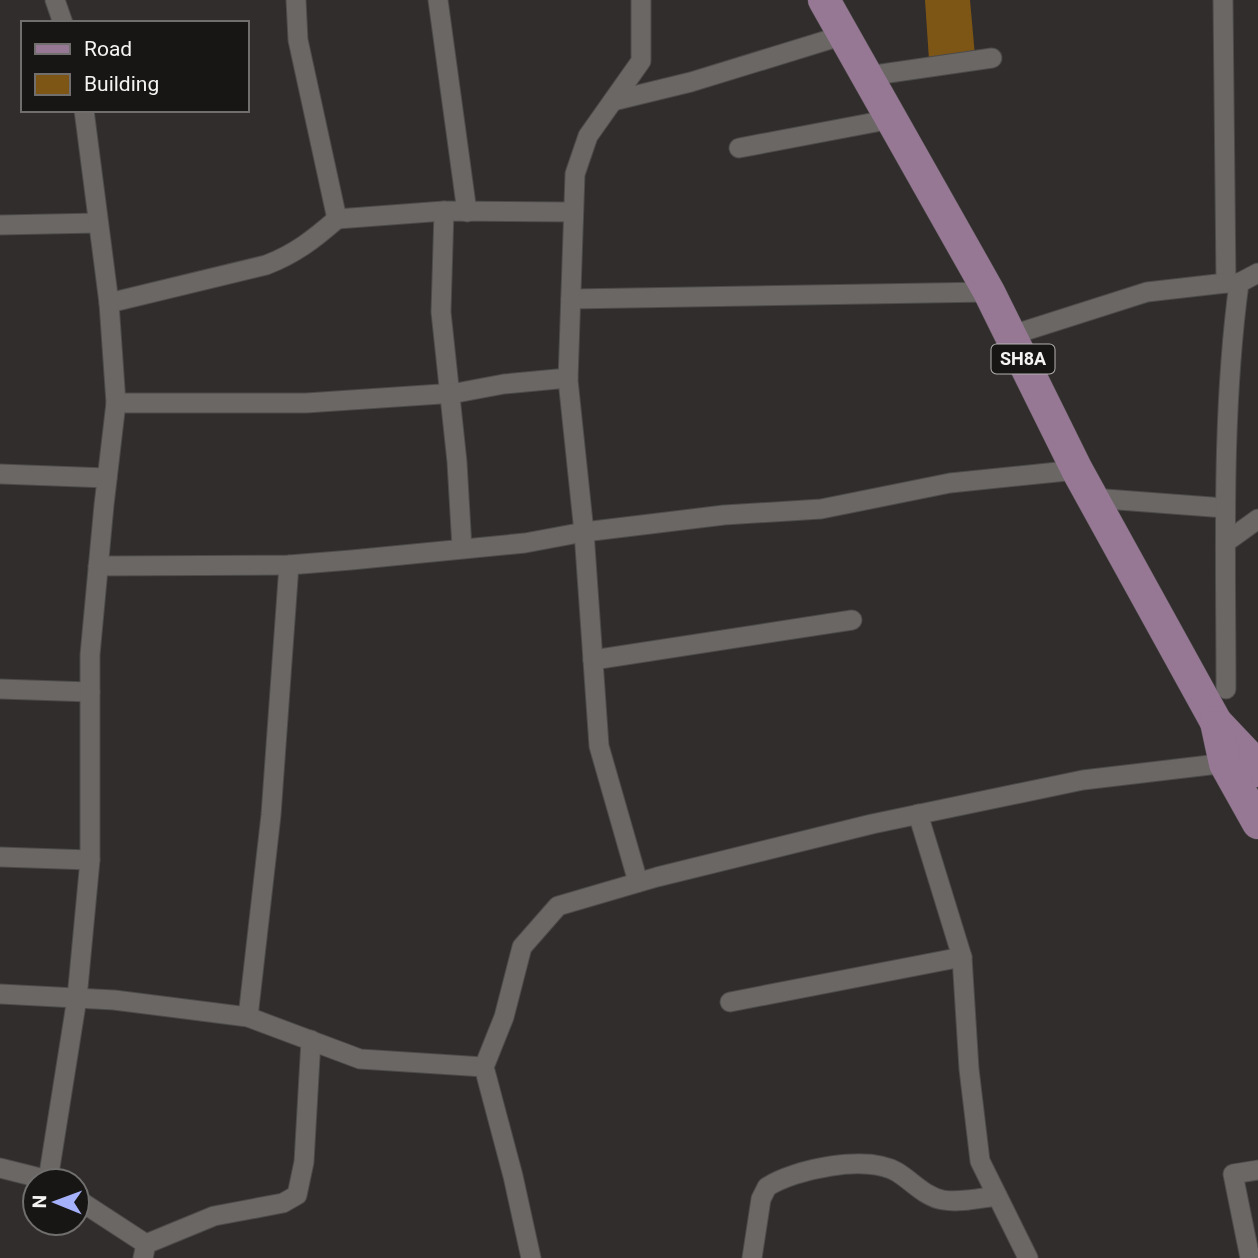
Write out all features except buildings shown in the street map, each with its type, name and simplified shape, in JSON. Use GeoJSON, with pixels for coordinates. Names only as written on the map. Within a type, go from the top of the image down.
{"type":"FeatureCollection","features":[{"type":"Feature","properties":{"kind":"main road","name":"SH8A"},"geometry":{"type":"LineString","coordinates":[[824,0],[989,292],[1077,470],[1216,722],[1248,763],[1258,823]]}},
{"type":"Feature","properties":{"kind":"street"},"geometry":{"type":"LineString","coordinates":[[55,0],[62,21]]}},
{"type":"Feature","properties":{"kind":"street"},"geometry":{"type":"LineString","coordinates":[[296,0],[298,40],[337,219]]}},
{"type":"Feature","properties":{"kind":"street"},"geometry":{"type":"LineString","coordinates":[[438,0],[467,212]]}},
{"type":"Feature","properties":{"kind":"street"},"geometry":{"type":"LineString","coordinates":[[638,882],[599,746],[584,532],[568,377],[575,174],[588,136],[641,61],[641,0]]}},
{"type":"Feature","properties":{"kind":"street"},"geometry":{"type":"LineString","coordinates":[[1223,0],[1233,283],[1225,508],[1226,690]]}},
{"type":"Feature","properties":{"kind":"street"},"geometry":{"type":"LineString","coordinates":[[613,101],[691,82],[844,35]]}},
{"type":"Feature","properties":{"kind":"street"},"geometry":{"type":"LineString","coordinates":[[868,76],[992,58]]}},
{"type":"Feature","properties":{"kind":"street"},"geometry":{"type":"LineString","coordinates":[[50,1167],[77,998],[90,860],[90,655],[116,403],[109,303],[85,112]]}},
{"type":"Feature","properties":{"kind":"street"},"geometry":{"type":"LineString","coordinates":[[739,148],[892,119]]}},
{"type":"Feature","properties":{"kind":"street"},"geometry":{"type":"LineString","coordinates":[[444,211],[441,312],[457,462],[462,548]]}},
{"type":"Feature","properties":{"kind":"street"},"geometry":{"type":"LineString","coordinates":[[109,303],[266,265],[307,246],[337,219],[444,211],[573,212]]}},
{"type":"Feature","properties":{"kind":"street"},"geometry":{"type":"LineString","coordinates":[[0,225],[98,223]]}},
{"type":"Feature","properties":{"kind":"street"},"geometry":{"type":"LineString","coordinates":[[1012,335],[1147,292],[1233,283],[1258,273]]}},
{"type":"Feature","properties":{"kind":"street"},"geometry":{"type":"LineString","coordinates":[[571,299],[989,292]]}},
{"type":"Feature","properties":{"kind":"street"},"geometry":{"type":"LineString","coordinates":[[116,403],[306,403],[449,393],[568,377]]}},
{"type":"Feature","properties":{"kind":"street"},"geometry":{"type":"LineString","coordinates":[[98,566],[289,565],[525,543],[584,532],[724,515],[821,509],[950,483],[1077,470]]}},
{"type":"Feature","properties":{"kind":"street"},"geometry":{"type":"LineString","coordinates":[[0,474],[107,478]]}},
{"type":"Feature","properties":{"kind":"street"},"geometry":{"type":"LineString","coordinates":[[1092,498],[1225,508]]}},
{"type":"Feature","properties":{"kind":"street"},"geometry":{"type":"LineString","coordinates":[[1226,542],[1258,519]]}},
{"type":"Feature","properties":{"kind":"street"},"geometry":{"type":"LineString","coordinates":[[248,1017],[271,815],[289,565]]}},
{"type":"Feature","properties":{"kind":"street"},"geometry":{"type":"LineString","coordinates":[[593,660],[852,620]]}},
{"type":"Feature","properties":{"kind":"street"},"geometry":{"type":"LineString","coordinates":[[0,689],[90,692]]}},
{"type":"Feature","properties":{"kind":"street"},"geometry":{"type":"LineString","coordinates":[[531,1258],[513,1176],[484,1067],[504,1017],[522,947],[558,906],[638,882],[918,814],[1083,780],[1248,763]]}},
{"type":"Feature","properties":{"kind":"street"},"geometry":{"type":"LineString","coordinates":[[918,814],[962,957],[969,1069],[980,1161],[1028,1258]]}},
{"type":"Feature","properties":{"kind":"street"},"geometry":{"type":"LineString","coordinates":[[0,857],[90,860]]}},
{"type":"Feature","properties":{"kind":"street"},"geometry":{"type":"LineString","coordinates":[[730,1002],[962,957]]}},
{"type":"Feature","properties":{"kind":"street"},"geometry":{"type":"LineString","coordinates":[[0,994],[114,1000],[248,1017],[360,1059],[484,1067]]}},
{"type":"Feature","properties":{"kind":"street"},"geometry":{"type":"LineString","coordinates":[[91,1210],[144,1251],[214,1216],[283,1203],[297,1195],[304,1161],[311,1040]]}},
{"type":"Feature","properties":{"kind":"street"},"geometry":{"type":"LineString","coordinates":[[752,1258],[761,1199],[767,1187],[790,1177],[846,1163],[865,1162],[881,1164],[897,1171],[931,1196],[942,1200],[998,1196]]}},
{"type":"Feature","properties":{"kind":"street"},"geometry":{"type":"LineString","coordinates":[[0,1168],[21,1173]]}},
{"type":"Feature","properties":{"kind":"street"},"geometry":{"type":"LineString","coordinates":[[1250,1258],[1233,1174],[1258,1170]]}}]}
